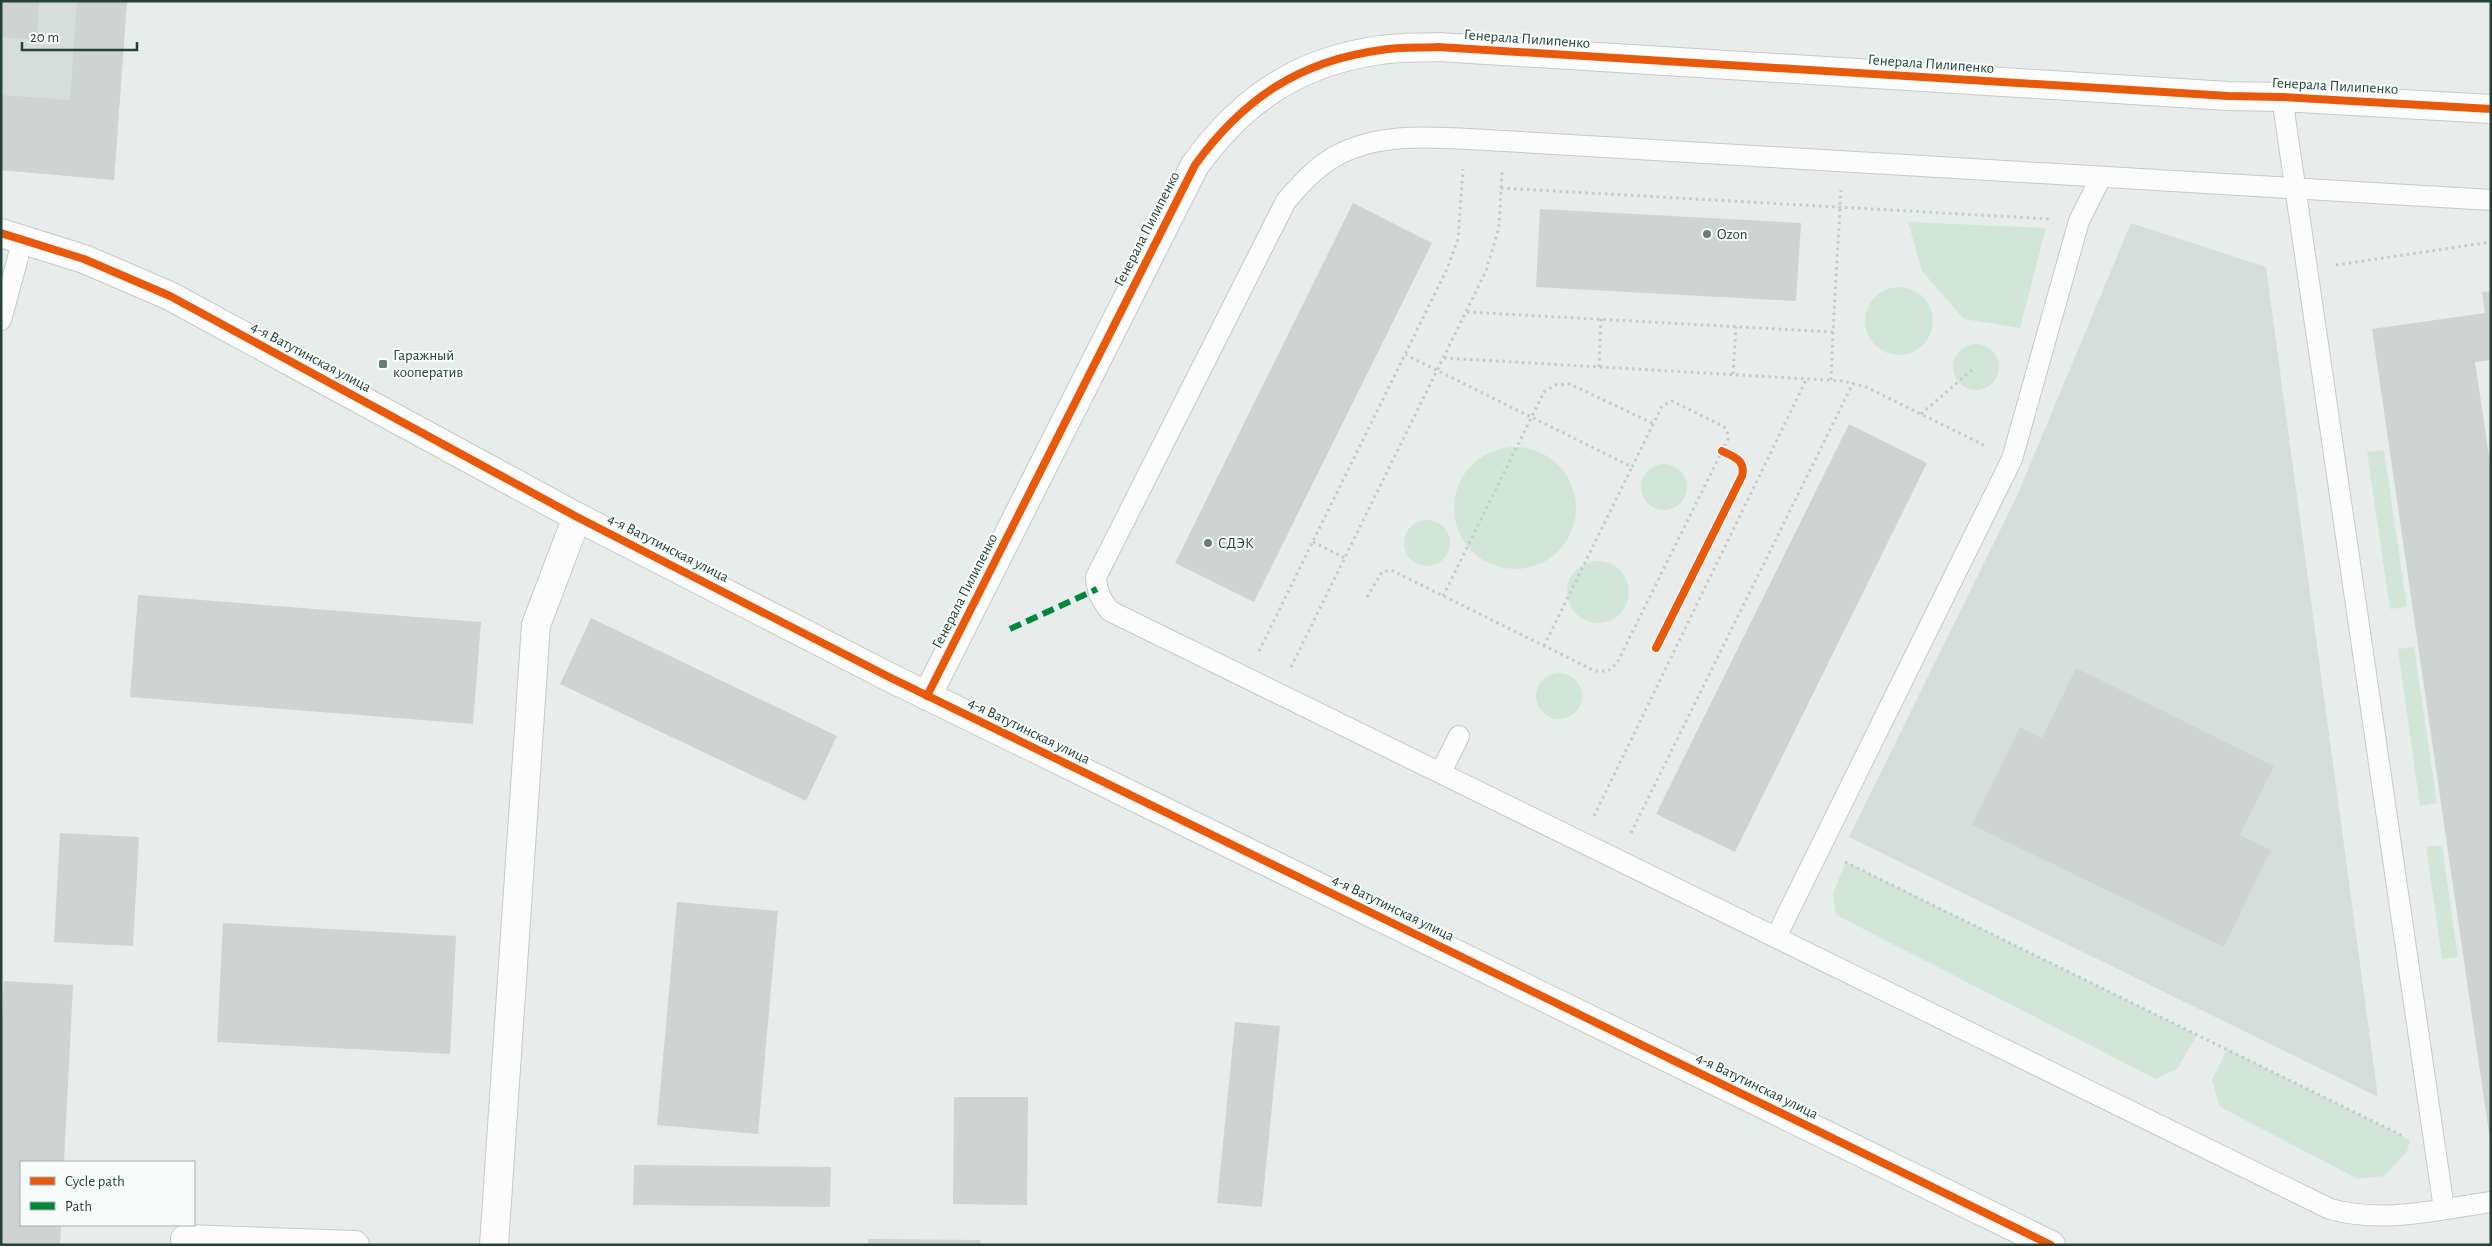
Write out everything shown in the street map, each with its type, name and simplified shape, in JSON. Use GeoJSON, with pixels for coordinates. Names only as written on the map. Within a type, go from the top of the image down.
{"type":"FeatureCollection","features":[{"type":"Feature","properties":{"kind":"street","name":"Генерала Пилипенко"},"geometry":{"type":"LineString","coordinates":[[928,696],[1195,165],[1216,137],[1240,112],[1264,93],[1294,75],[1328,61],[1381,50],[1438,47],[2208,95],[2282,96],[2491,109]]}},
{"type":"Feature","properties":{"kind":"street","name":"4-я Ватутинская улица"},"geometry":{"type":"LineString","coordinates":[[12,236],[84,259],[170,296],[577,516],[928,696],[2018,1237],[2051,1245]]}},
{"type":"Feature","properties":{"kind":"street"},"geometry":{"type":"LineString","coordinates":[[494,1245],[536,625],[577,516]]}},
{"type":"Feature","properties":{"kind":"street"},"geometry":{"type":"LineString","coordinates":[[185,1239],[355,1245]]}},
{"type":"Feature","properties":{"kind":"lane"},"geometry":{"type":"LineString","coordinates":[[2282,96],[2444,1209]]}},
{"type":"Feature","properties":{"kind":"lane"},"geometry":{"type":"LineString","coordinates":[[2491,200],[1504,141],[1417,137],[1372,141],[1334,157],[1307,177],[1286,201],[1096,577],[1097,589],[1101,599],[1110,611],[2330,1209],[2371,1217],[2491,1202]]}},
{"type":"Feature","properties":{"kind":"lane"},"geometry":{"type":"LineString","coordinates":[[1776,937],[2012,459],[2079,221],[2101,177]]}},
{"type":"Feature","properties":{"kind":"lane"},"geometry":{"type":"LineString","coordinates":[[1,320],[12,236]]}},
{"type":"Feature","properties":{"kind":"lane"},"geometry":{"type":"LineString","coordinates":[[1441,772],[1459,736]]}},
{"type":"Feature","properties":{"kind":"path"},"geometry":{"type":"LineString","coordinates":[[1246,677],[1447,269],[1458,239],[1465,140]]}},
{"type":"Feature","properties":{"kind":"path"},"geometry":{"type":"LineString","coordinates":[[1278,692],[1486,271],[1496,241],[1504,141]]}},
{"type":"Feature","properties":{"kind":"path"},"geometry":{"type":"LineString","coordinates":[[1831,380],[1843,161]]}},
{"type":"Feature","properties":{"kind":"path"},"geometry":{"type":"LineString","coordinates":[[1501,188],[2079,221]]}},
{"type":"Feature","properties":{"kind":"path"},"geometry":{"type":"LineString","coordinates":[[2308,269],[2491,242]]}},
{"type":"Feature","properties":{"kind":"path"},"geometry":{"type":"LineString","coordinates":[[1467,312],[1833,332]]}},
{"type":"Feature","properties":{"kind":"path"},"geometry":{"type":"LineString","coordinates":[[1599,367],[1601,319]]}},
{"type":"Feature","properties":{"kind":"path"},"geometry":{"type":"LineString","coordinates":[[1733,374],[1736,327]]}},
{"type":"Feature","properties":{"kind":"path"},"geometry":{"type":"LineString","coordinates":[[1406,355],[1632,467]]}},
{"type":"Feature","properties":{"kind":"path"},"geometry":{"type":"LineString","coordinates":[[1444,358],[1807,378],[1853,383],[2012,459]]}},
{"type":"Feature","properties":{"kind":"path"},"geometry":{"type":"LineString","coordinates":[[1921,414],[1973,369]]}},
{"type":"Feature","properties":{"kind":"path"},"geometry":{"type":"LineString","coordinates":[[1581,841],[1807,378]]}},
{"type":"Feature","properties":{"kind":"path"},"geometry":{"type":"LineString","coordinates":[[1618,859],[1853,383]]}},
{"type":"Feature","properties":{"kind":"path"},"geometry":{"type":"LineString","coordinates":[[1443,596],[1544,392],[1555,385],[1570,384],[1654,424]]}},
{"type":"Feature","properties":{"kind":"path"},"geometry":{"type":"LineString","coordinates":[[1368,597],[1378,576],[1386,570],[1595,671],[1602,672],[1613,668],[1725,452],[1728,439],[1727,430],[1723,426],[1672,401],[1662,406],[1544,646]]}},
{"type":"Feature","properties":{"kind":"path"},"geometry":{"type":"LineString","coordinates":[[1313,542],[1345,558]]}},
{"type":"Feature","properties":{"kind":"path"},"geometry":{"type":"LineString","coordinates":[[1820,850],[2435,1152]]}},
{"type":"Feature","properties":{"kind":"shaded area"},"geometry":{"type":"Polygon","coordinates":[[[1,1],[127,1],[114,180],[1,170],[1,1]]]}},
{"type":"Feature","properties":{"kind":"shaded area"},"geometry":{"type":"Polygon","coordinates":[[[2131,223],[2266,267],[2378,1097],[1849,837],[2016,498],[2131,223]]]}},
{"type":"Feature","properties":{"kind":"green space"},"geometry":{"type":"Polygon","coordinates":[[[1908,222],[2046,228],[2020,328],[1964,319],[1922,271],[1908,222]]]}},
{"type":"Feature","properties":{"kind":"green space"},"geometry":{"type":"Polygon","coordinates":[[[1892,287],[1906,287],[1918,292],[1928,302],[1933,314],[1933,328],[1928,340],[1918,350],[1906,355],[1892,355],[1880,350],[1870,340],[1865,328],[1865,314],[1870,302],[1880,292],[1892,287]]]}},
{"type":"Feature","properties":{"kind":"green space"},"geometry":{"type":"Polygon","coordinates":[[[1972,344],[1980,344],[1989,348],[1995,354],[1999,367],[1995,380],[1989,386],[1980,390],[1972,390],[1963,386],[1957,380],[1953,371],[1953,363],[1957,354],[1963,348],[1972,344]]]}},
{"type":"Feature","properties":{"kind":"green space"},"geometry":{"type":"Polygon","coordinates":[[[1515,447],[1538,452],[1558,465],[1571,485],[1576,508],[1571,531],[1558,551],[1538,564],[1515,569],[1492,564],[1472,551],[1459,531],[1454,508],[1459,485],[1472,465],[1492,452],[1515,447]]]}},
{"type":"Feature","properties":{"kind":"green space"},"geometry":{"type":"Polygon","coordinates":[[[2384,450],[2407,607],[2390,609],[2367,452],[2384,450]]]}},
{"type":"Feature","properties":{"kind":"green space"},"geometry":{"type":"Polygon","coordinates":[[[1660,464],[1668,464],[1677,468],[1683,474],[1687,487],[1683,500],[1677,506],[1668,510],[1660,510],[1651,506],[1645,500],[1641,491],[1641,483],[1645,474],[1651,468],[1660,464]]]}},
{"type":"Feature","properties":{"kind":"green space"},"geometry":{"type":"Polygon","coordinates":[[[1423,520],[1431,520],[1440,524],[1446,530],[1450,543],[1446,556],[1440,562],[1431,566],[1423,566],[1414,562],[1408,556],[1404,547],[1404,539],[1408,530],[1414,524],[1423,520]]]}},
{"type":"Feature","properties":{"kind":"green space"},"geometry":{"type":"Polygon","coordinates":[[[1592,561],[1604,561],[1620,570],[1627,580],[1629,592],[1627,604],[1620,614],[1604,623],[1592,623],[1581,618],[1572,609],[1567,598],[1567,586],[1572,575],[1581,566],[1592,561]]]}},
{"type":"Feature","properties":{"kind":"green space"},"geometry":{"type":"Polygon","coordinates":[[[2414,647],[2437,803],[2420,806],[2398,649],[2414,647]]]}},
{"type":"Feature","properties":{"kind":"green space"},"geometry":{"type":"Polygon","coordinates":[[[1555,673],[1563,673],[1572,677],[1578,683],[1582,696],[1578,709],[1572,715],[1563,719],[1555,719],[1546,715],[1540,709],[1536,700],[1536,692],[1540,683],[1546,677],[1555,673]]]}},
{"type":"Feature","properties":{"kind":"green space"},"geometry":{"type":"Polygon","coordinates":[[[2442,845],[2458,957],[2442,959],[2426,847],[2442,845]]]}},
{"type":"Feature","properties":{"kind":"green space"},"geometry":{"type":"Polygon","coordinates":[[[1846,862],[2197,1035],[2177,1069],[2156,1079],[1836,915],[1833,893],[1846,862]]]}},
{"type":"Feature","properties":{"kind":"green space"},"geometry":{"type":"Polygon","coordinates":[[[2227,1049],[2410,1140],[2407,1152],[2384,1176],[2358,1179],[2220,1107],[2212,1080],[2227,1049]]]}},
{"type":"Feature","properties":{"kind":"building"},"geometry":{"type":"Polygon","coordinates":[[[1,1],[39,1],[37,40],[1,37],[1,1]]]}},
{"type":"Feature","properties":{"kind":"building"},"geometry":{"type":"Polygon","coordinates":[[[77,1],[127,1],[114,180],[1,170],[1,95],[70,100],[77,1]]]}},
{"type":"Feature","properties":{"kind":"building"},"geometry":{"type":"Polygon","coordinates":[[[1353,203],[1432,243],[1254,602],[1175,563],[1353,203]]]}},
{"type":"Feature","properties":{"kind":"building"},"geometry":{"type":"Polygon","coordinates":[[[1540,209],[1801,223],[1796,301],[1536,287],[1540,209]]]}},
{"type":"Feature","properties":{"kind":"building"},"geometry":{"type":"Polygon","coordinates":[[[2491,291],[2491,360],[2475,362],[2491,469],[2490,1140],[2372,329],[2485,313],[2482,292],[2491,291]]]}},
{"type":"Feature","properties":{"kind":"building"},"geometry":{"type":"Polygon","coordinates":[[[1849,424],[1927,463],[1735,852],[1656,814],[1849,424]]]}},
{"type":"Feature","properties":{"kind":"building"},"geometry":{"type":"Polygon","coordinates":[[[138,595],[481,622],[473,724],[130,697],[138,595]]]}},
{"type":"Feature","properties":{"kind":"building"},"geometry":{"type":"Polygon","coordinates":[[[591,618],[837,736],[806,801],[560,684],[591,618]]]}},
{"type":"Feature","properties":{"kind":"building"},"geometry":{"type":"Polygon","coordinates":[[[2076,668],[2274,766],[2240,835],[2271,850],[2224,947],[1972,825],[2020,727],[2042,738],[2076,668]]]}},
{"type":"Feature","properties":{"kind":"building"},"geometry":{"type":"Polygon","coordinates":[[[60,833],[139,837],[133,946],[54,942],[60,833]]]}},
{"type":"Feature","properties":{"kind":"building"},"geometry":{"type":"Polygon","coordinates":[[[677,902],[778,911],[758,1134],[657,1125],[677,902]]]}},
{"type":"Feature","properties":{"kind":"building"},"geometry":{"type":"Polygon","coordinates":[[[223,923],[456,936],[450,1054],[217,1042],[223,923]]]}},
{"type":"Feature","properties":{"kind":"building"},"geometry":{"type":"Polygon","coordinates":[[[4,981],[73,985],[64,1161],[20,1161],[20,1226],[61,1226],[60,1245],[1,1245],[1,1037],[4,981]]]}},
{"type":"Feature","properties":{"kind":"building"},"geometry":{"type":"Polygon","coordinates":[[[1235,1022],[1280,1026],[1262,1207],[1217,1203],[1235,1022]]]}},
{"type":"Feature","properties":{"kind":"building"},"geometry":{"type":"Polygon","coordinates":[[[954,1097],[1028,1097],[1027,1205],[953,1204],[954,1097]]]}},
{"type":"Feature","properties":{"kind":"building"},"geometry":{"type":"Polygon","coordinates":[[[634,1165],[831,1167],[830,1207],[633,1205],[634,1165]]]}},
{"type":"Feature","properties":{"kind":"building"},"geometry":{"type":"Polygon","coordinates":[[[868,1239],[981,1240],[980,1245],[868,1245],[868,1239]]]}},
{"type":"Feature","properties":{"kind":"marked path"},"geometry":{"type":"LineString","coordinates":[[1010,629],[1097,589]]}},
{"type":"Feature","properties":{"kind":"cycle path"},"geometry":{"type":"LineString","coordinates":[[927,696],[1195,165],[1213,142],[1253,103],[1275,87],[1324,63],[1351,55],[1381,50],[1438,47],[2228,96],[2282,97],[2491,109]]}},
{"type":"Feature","properties":{"kind":"cycle path"},"geometry":{"type":"LineString","coordinates":[[1,233],[84,259],[170,296],[577,517],[889,677],[2051,1245]]}},
{"type":"Feature","properties":{"kind":"cycle path"},"geometry":{"type":"LineString","coordinates":[[1656,648],[1742,476],[1741,463],[1735,457],[1722,451]]}},
{"type":"Feature","properties":{"kind":"place","name":"Ozon"},"geometry":{"type":"Point","coordinates":[1707,234]}},
{"type":"Feature","properties":{"kind":"place","name":"Гаражный кооператив"},"geometry":{"type":"Point","coordinates":[383,364]}},
{"type":"Feature","properties":{"kind":"place","name":"СДЭК"},"geometry":{"type":"Point","coordinates":[1208,543]}}]}
